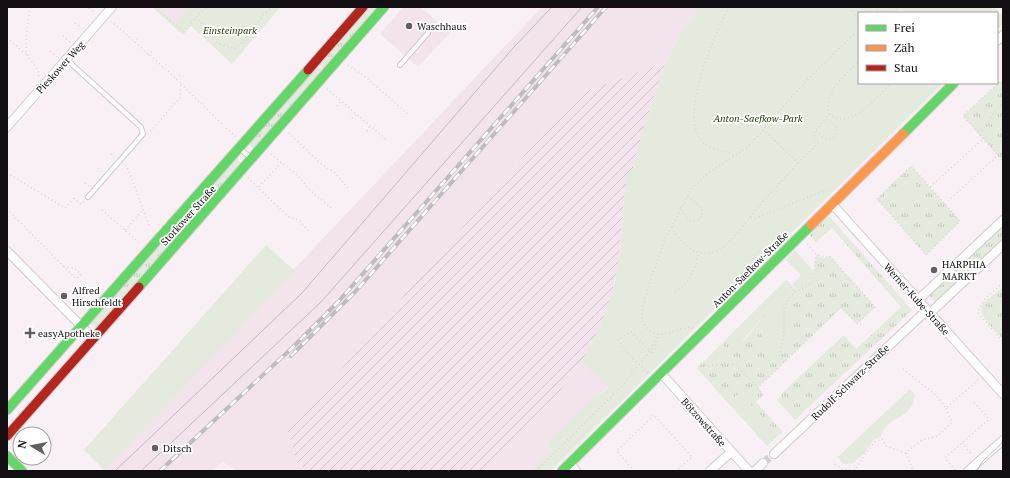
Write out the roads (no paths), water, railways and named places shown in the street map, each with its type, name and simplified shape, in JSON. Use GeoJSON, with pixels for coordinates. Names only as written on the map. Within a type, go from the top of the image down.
{"type":"FeatureCollection","features":[{"type":"Feature","properties":{"kind":"street","name":"Pieskower Weg"},"geometry":{"type":"LineString","coordinates":[[7,127],[112,7]]}},
{"type":"Feature","properties":{"kind":"street","name":"Storkower Straße"},"geometry":{"type":"LineString","coordinates":[[7,410],[363,7]]}},
{"type":"Feature","properties":{"kind":"street","name":"Storkower Straße"},"geometry":{"type":"LineString","coordinates":[[7,436],[384,7]]}},
{"type":"Feature","properties":{"kind":"street","name":"Anton-Saefkow-Straße"},"geometry":{"type":"LineString","coordinates":[[562,471],[953,84]]}},
{"type":"Feature","properties":{"kind":"street","name":"Werner-Kube-Straße"},"geometry":{"type":"LineString","coordinates":[[832,204],[1003,394]]}},
{"type":"Feature","properties":{"kind":"street"},"geometry":{"type":"LineString","coordinates":[[918,300],[1003,220]]}},
{"type":"Feature","properties":{"kind":"street","name":"Rudolf-Schwarz-Straße"},"geometry":{"type":"LineString","coordinates":[[774,454],[1003,245]]}},
{"type":"Feature","properties":{"kind":"street"},"geometry":{"type":"LineString","coordinates":[[7,252],[93,338]]}},
{"type":"Feature","properties":{"kind":"street","name":"Bötzowstraße"},"geometry":{"type":"LineString","coordinates":[[661,373],[749,471]]}},
{"type":"Feature","properties":{"kind":"street"},"geometry":{"type":"LineString","coordinates":[[974,469],[1003,440]]}},
{"type":"Feature","properties":{"kind":"street"},"geometry":{"type":"LineString","coordinates":[[710,471],[731,452]]}},
{"type":"Feature","properties":{"kind":"street"},"geometry":{"type":"LineString","coordinates":[[7,456],[22,471]]}},
{"type":"Feature","properties":{"kind":"street"},"geometry":{"type":"LineString","coordinates":[[570,463],[576,471]]}},
{"type":"Feature","properties":{"kind":"street"},"geometry":{"type":"LineString","coordinates":[[755,471],[763,463]]}},
{"type":"Feature","properties":{"kind":"lane"},"geometry":{"type":"LineString","coordinates":[[400,65],[428,33]]}},
{"type":"Feature","properties":{"kind":"lane"},"geometry":{"type":"LineString","coordinates":[[67,60],[141,127],[143,134],[88,197]]}},
{"type":"Feature","properties":{"kind":"lane"},"geometry":{"type":"LineString","coordinates":[[239,148],[252,159]]}},
{"type":"Feature","properties":{"kind":"tunnel"},"geometry":{"type":"LineString","coordinates":[[763,463],[774,454]]}},
{"type":"Feature","properties":{"kind":"tram line"},"geometry":{"type":"LineString","coordinates":[[115,471],[302,293],[514,47],[552,7]]}},
{"type":"Feature","properties":{"kind":"tram line"},"geometry":{"type":"LineString","coordinates":[[141,471],[321,302],[582,7]]}},
{"type":"Feature","properties":{"kind":"tram line"},"geometry":{"type":"LineString","coordinates":[[977,471],[982,462],[1003,442]]}},
{"type":"Feature","properties":{"kind":"railway"},"geometry":{"type":"LineString","coordinates":[[160,471],[293,347],[338,302],[598,7]]}},
{"type":"Feature","properties":{"kind":"railway"},"geometry":{"type":"LineString","coordinates":[[291,356],[355,292],[606,7]]}},
{"type":"Feature","properties":{"kind":"place","name":"Waschhaus"},"geometry":{"type":"Point","coordinates":[409,26]}},
{"type":"Feature","properties":{"kind":"place","name":"HARPHIA MARKT"},"geometry":{"type":"Point","coordinates":[934,270]}},
{"type":"Feature","properties":{"kind":"place","name":"Alfred Hirschfeldt"},"geometry":{"type":"Point","coordinates":[64,296]}},
{"type":"Feature","properties":{"kind":"place","name":"easyApotheke"},"geometry":{"type":"Point","coordinates":[30,333]}},
{"type":"Feature","properties":{"kind":"place","name":"Ditsch"},"geometry":{"type":"Point","coordinates":[155,448]}},
{"type":"Feature","properties":{"kind":"park label","name":"Einsteinpark"},"geometry":{"type":"Point","coordinates":[230,30]}},
{"type":"Feature","properties":{"kind":"park label","name":"Anton-Saefkow-Park"},"geometry":{"type":"Point","coordinates":[758,118]}}]}
